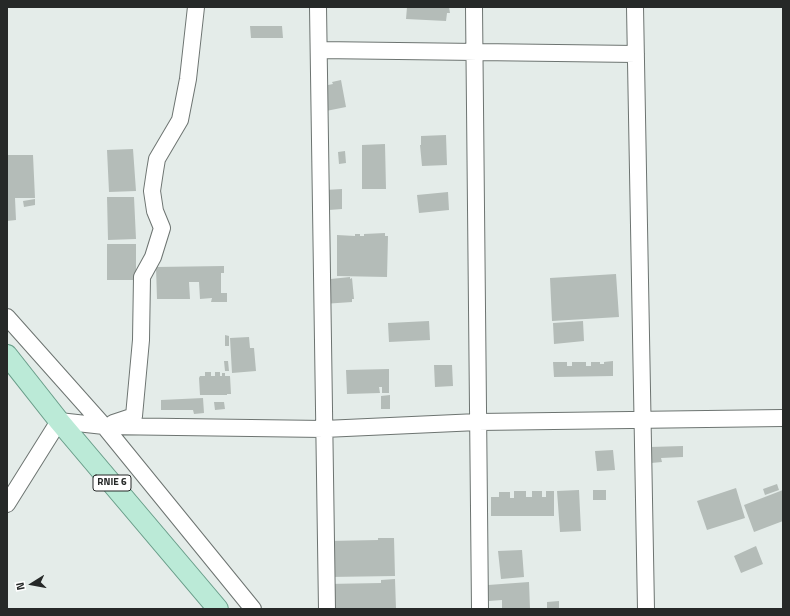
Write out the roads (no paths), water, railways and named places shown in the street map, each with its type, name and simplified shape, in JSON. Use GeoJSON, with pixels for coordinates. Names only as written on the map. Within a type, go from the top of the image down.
{"type":"FeatureCollection","features":[{"type":"Feature","properties":{"kind":"main road","name":"RNIE 6"},"geometry":{"type":"LineString","coordinates":[[7,355],[59,421],[218,609]]}},
{"type":"Feature","properties":{"kind":"street"},"geometry":{"type":"LineString","coordinates":[[104,426],[134,416],[141,340],[142,277],[153,257],[162,228],[155,211],[152,191],[155,171],[157,159],[180,120],[188,79],[196,7]]}},
{"type":"Feature","properties":{"kind":"street"},"geometry":{"type":"LineString","coordinates":[[318,7],[327,609]]}},
{"type":"Feature","properties":{"kind":"street"},"geometry":{"type":"LineString","coordinates":[[474,7],[480,609]]}},
{"type":"Feature","properties":{"kind":"street"},"geometry":{"type":"LineString","coordinates":[[635,7],[646,609]]}},
{"type":"Feature","properties":{"kind":"street"},"geometry":{"type":"LineString","coordinates":[[319,50],[636,54]]}},
{"type":"Feature","properties":{"kind":"street"},"geometry":{"type":"LineString","coordinates":[[7,317],[104,426],[254,609]]}},
{"type":"Feature","properties":{"kind":"street"},"geometry":{"type":"LineString","coordinates":[[7,504],[59,421],[104,426],[324,430],[478,422],[783,418]]}}]}
